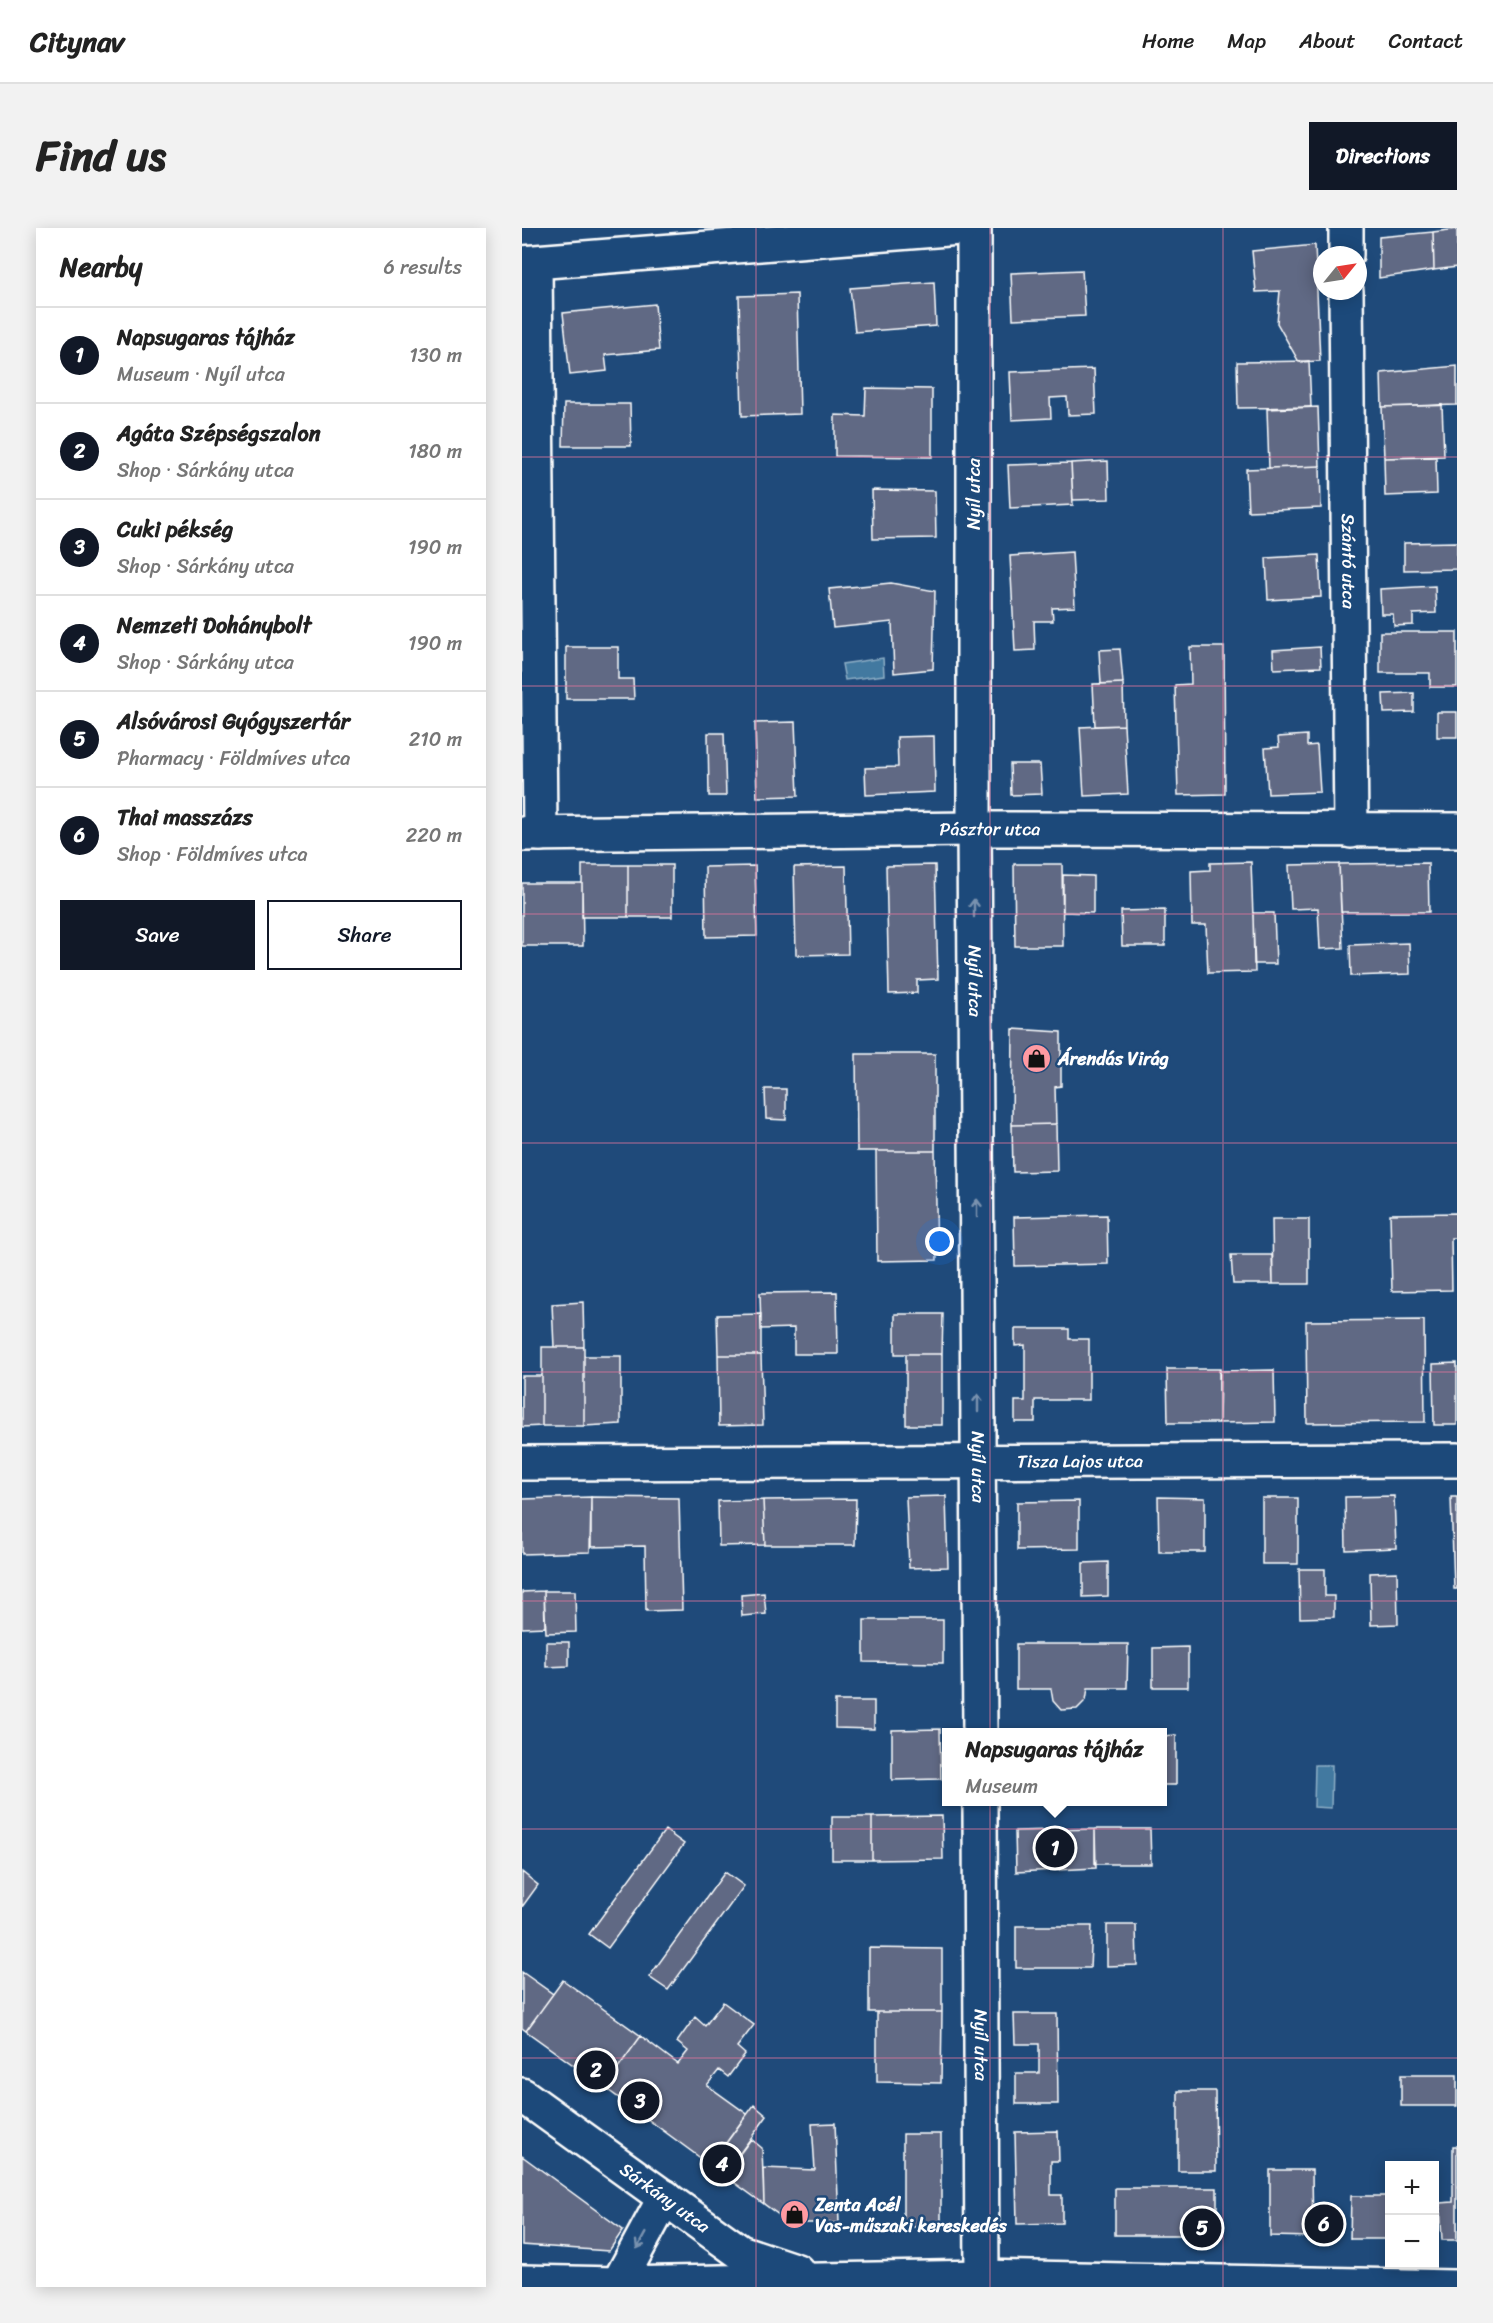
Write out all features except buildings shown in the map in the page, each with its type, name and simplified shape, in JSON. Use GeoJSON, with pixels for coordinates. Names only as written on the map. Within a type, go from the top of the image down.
{"type":"FeatureCollection","features":[{"type":"Feature","properties":{"kind":"street"},"geometry":{"type":"LineString","coordinates":[[531,834],[528,263],[960,228]]}},
{"type":"Feature","properties":{"kind":"street","name":"Nyíl utca"},"geometry":{"type":"LineString","coordinates":[[974,228],[974,829],[980,1728]]}},
{"type":"Feature","properties":{"kind":"street"},"geometry":{"type":"LineString","coordinates":[[1346,228],[1346,246]]}},
{"type":"Feature","properties":{"kind":"street","name":"Szántó utca"},"geometry":{"type":"LineString","coordinates":[[1346,300],[1351,831]]}},
{"type":"Feature","properties":{"kind":"street","name":"Pásztor utca"},"geometry":{"type":"LineString","coordinates":[[531,834],[974,829],[1457,830]]}},
{"type":"Feature","properties":{"kind":"street","name":"Tisza Lajos utca"},"geometry":{"type":"LineString","coordinates":[[522,1463],[1457,1460]]}},
{"type":"Feature","properties":{"kind":"street","name":"Nyíl utca"},"geometry":{"type":"LineString","coordinates":[[980,1806],[982,2282]]}},
{"type":"Feature","properties":{"kind":"street","name":"Sárkány utca"},"geometry":{"type":"LineString","coordinates":[[522,2095],[740,2252],[818,2278]]}},
{"type":"Feature","properties":{"kind":"street"},"geometry":{"type":"LineString","coordinates":[[618,2284],[664,2197]]}},
{"type":"Feature","properties":{"kind":"street"},"geometry":{"type":"LineString","coordinates":[[522,2282],[618,2284],[818,2278],[1454,2287]]}},
{"type":"Feature","properties":{"kind":"water"},"geometry":{"type":"Polygon","coordinates":[[[883,658],[884,675],[845,680],[842,664],[883,658]]]}},
{"type":"Feature","properties":{"kind":"water"},"geometry":{"type":"Polygon","coordinates":[[[1315,1765],[1332,1765],[1331,1808],[1314,1807],[1315,1765]]]}},
{"type":"Feature","properties":{"kind":"place","name":"Árendás Virág"},"geometry":{"type":"Point","coordinates":[1037,1059]}},
{"type":"Feature","properties":{"kind":"place","name":"Napsugaras tájház"},"geometry":{"type":"Point","coordinates":[1055,1848]}},
{"type":"Feature","properties":{"kind":"place","name":"Agáta Szépségszalon"},"geometry":{"type":"Point","coordinates":[596,2070]}},
{"type":"Feature","properties":{"kind":"place","name":"Cuki pékség"},"geometry":{"type":"Point","coordinates":[640,2101]}},
{"type":"Feature","properties":{"kind":"place","name":"Nemzeti Dohánybolt"},"geometry":{"type":"Point","coordinates":[722,2164]}},
{"type":"Feature","properties":{"kind":"place","name":"Zenta Acél Vas-műszaki kereskedés"},"geometry":{"type":"Point","coordinates":[794,2215]}},
{"type":"Feature","properties":{"kind":"place","name":"Thai masszázs"},"geometry":{"type":"Point","coordinates":[1324,2224]}},
{"type":"Feature","properties":{"kind":"place","name":"Alsóvárosi Gyógyszertár"},"geometry":{"type":"Point","coordinates":[1202,2228]}}]}
